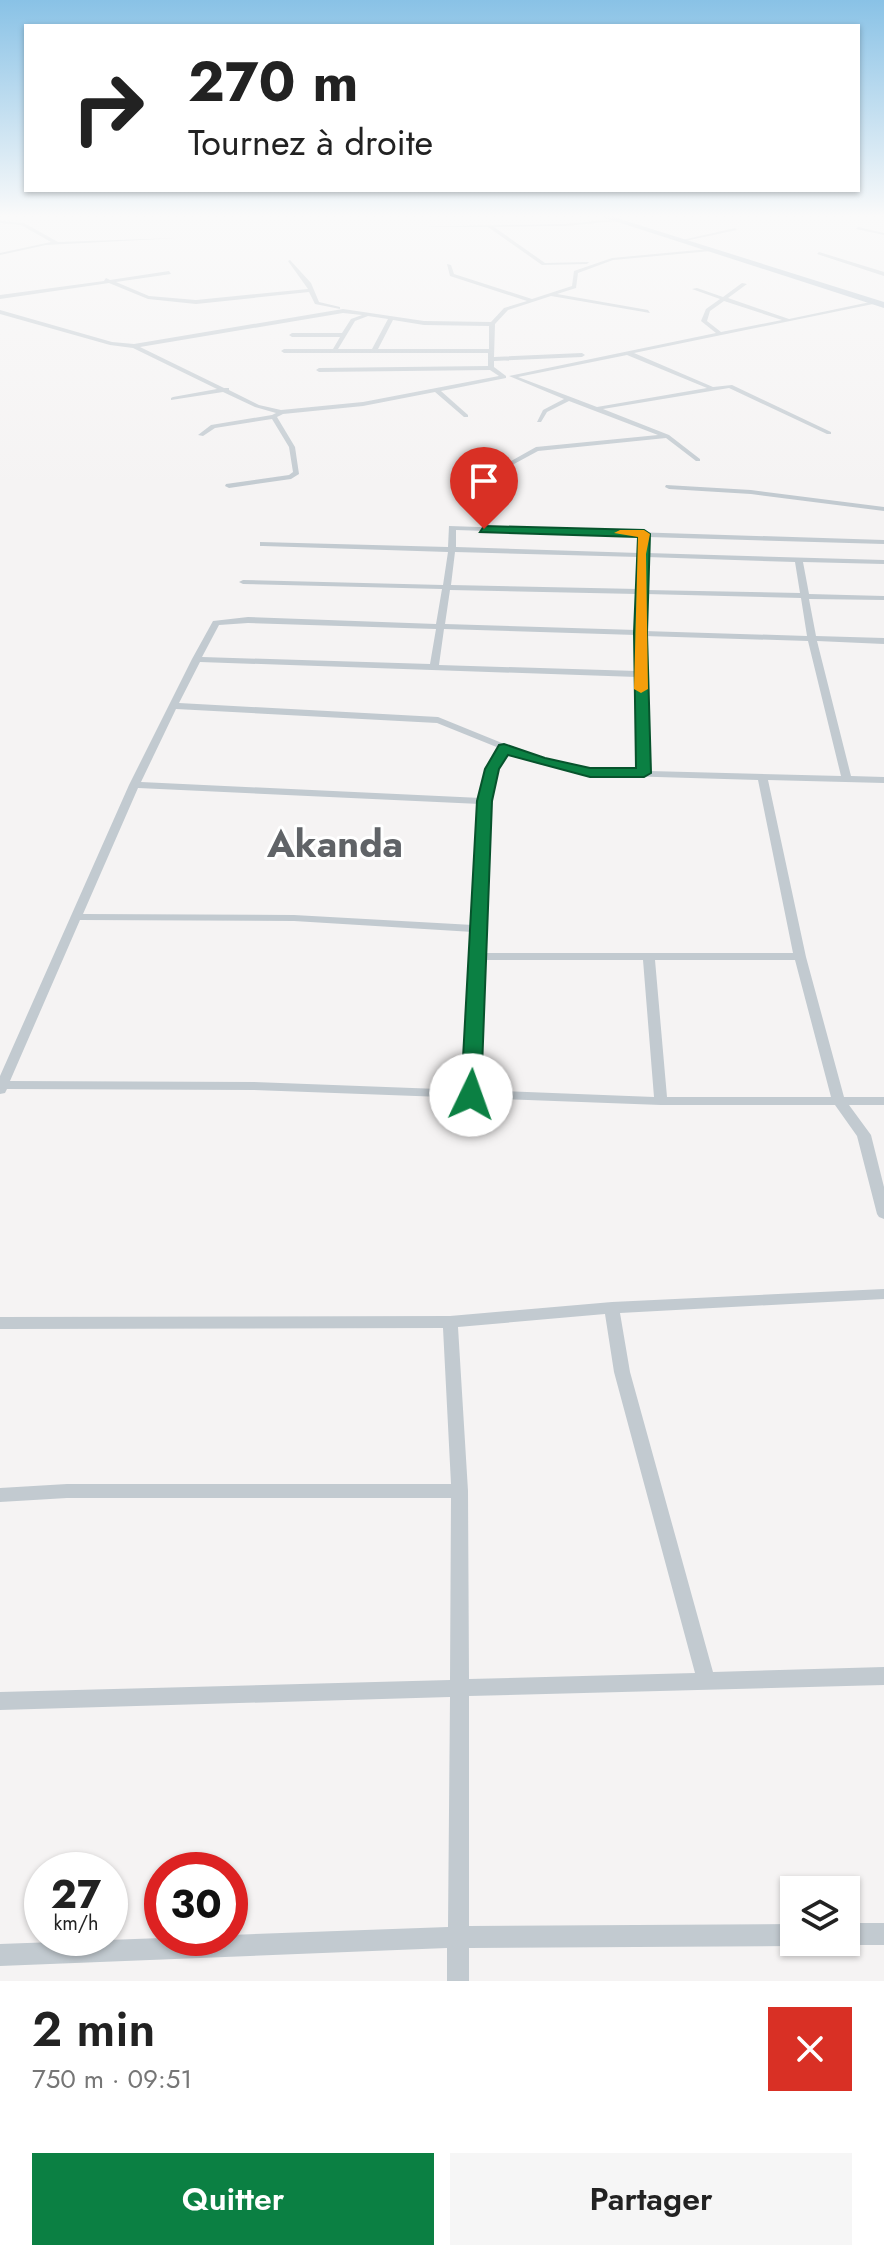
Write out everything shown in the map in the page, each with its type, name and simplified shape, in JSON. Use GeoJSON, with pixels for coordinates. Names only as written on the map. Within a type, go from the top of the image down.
{"type":"FeatureCollection","features":[{"type":"Feature","properties":{"kind":"street"},"geometry":{"type":"LineString","coordinates":[[331,306],[438,324],[492,324]]}},
{"type":"Feature","properties":{"kind":"street"},"geometry":{"type":"LineString","coordinates":[[491,368],[492,324],[506,309],[515,306]]}},
{"type":"Feature","properties":{"kind":"street"},"geometry":{"type":"LineString","coordinates":[[616,306],[648,312]]}},
{"type":"Feature","properties":{"kind":"street"},"geometry":{"type":"LineString","coordinates":[[712,306],[704,321],[720,334]]}},
{"type":"Feature","properties":{"kind":"street"},"geometry":{"type":"LineString","coordinates":[[751,306],[787,320]]}},
{"type":"Feature","properties":{"kind":"street"},"geometry":{"type":"LineString","coordinates":[[201,435],[213,426],[437,391],[865,306]]}},
{"type":"Feature","properties":{"kind":"street"},"geometry":{"type":"LineString","coordinates":[[0,312],[112,344],[134,346],[349,311]]}},
{"type":"Feature","properties":{"kind":"street"},"geometry":{"type":"LineString","coordinates":[[335,350],[353,320],[372,314]]}},
{"type":"Feature","properties":{"kind":"street"},"geometry":{"type":"LineString","coordinates":[[375,350],[391,318]]}},
{"type":"Feature","properties":{"kind":"street"},"geometry":{"type":"LineString","coordinates":[[292,335],[344,335]]}},
{"type":"Feature","properties":{"kind":"street"},"geometry":{"type":"LineString","coordinates":[[134,346],[278,415],[292,447],[297,473],[291,477],[229,486]]}},
{"type":"Feature","properties":{"kind":"street"},"geometry":{"type":"LineString","coordinates":[[284,351],[490,351]]}},
{"type":"Feature","properties":{"kind":"street"},"geometry":{"type":"LineString","coordinates":[[490,359],[601,353]]}},
{"type":"Feature","properties":{"kind":"street"},"geometry":{"type":"LineString","coordinates":[[628,353],[710,387]]}},
{"type":"Feature","properties":{"kind":"street"},"geometry":{"type":"LineString","coordinates":[[319,370],[491,368],[667,436],[698,460]]}},
{"type":"Feature","properties":{"kind":"street"},"geometry":{"type":"LineString","coordinates":[[600,408],[710,387],[735,387],[829,433]]}},
{"type":"Feature","properties":{"kind":"street"},"geometry":{"type":"LineString","coordinates":[[173,399],[227,389]]}},
{"type":"Feature","properties":{"kind":"street"},"geometry":{"type":"LineString","coordinates":[[437,391],[466,416]]}},
{"type":"Feature","properties":{"kind":"street"},"geometry":{"type":"LineString","coordinates":[[539,421],[545,411],[570,398]]}},
{"type":"Feature","properties":{"kind":"street"},"geometry":{"type":"LineString","coordinates":[[499,470],[531,450],[667,436]]}},
{"type":"Feature","properties":{"kind":"street"},"geometry":{"type":"LineString","coordinates":[[669,487],[751,492],[884,509]]}},
{"type":"Feature","properties":{"kind":"street"},"geometry":{"type":"LineString","coordinates":[[434,668],[452,549],[452,528],[884,542]]}},
{"type":"Feature","properties":{"kind":"street"},"geometry":{"type":"LineString","coordinates":[[644,534],[640,554],[644,773]]}},
{"type":"Feature","properties":{"kind":"street"},"geometry":{"type":"LineString","coordinates":[[263,544],[884,562]]}},
{"type":"Feature","properties":{"kind":"street"},"geometry":{"type":"LineString","coordinates":[[799,560],[812,640],[847,780]]}},
{"type":"Feature","properties":{"kind":"street"},"geometry":{"type":"LineString","coordinates":[[243,582],[884,598]]}},
{"type":"Feature","properties":{"kind":"street"},"geometry":{"type":"LineString","coordinates":[[884,641],[248,620],[216,623],[134,785],[1,1087],[254,1086],[661,1101],[884,1101]]}},
{"type":"Feature","properties":{"kind":"street"},"geometry":{"type":"LineString","coordinates":[[196,659],[641,674]]}},
{"type":"Feature","properties":{"kind":"street"},"geometry":{"type":"LineString","coordinates":[[174,706],[438,720],[541,762],[590,772],[884,780]]}},
{"type":"Feature","properties":{"kind":"street"},"geometry":{"type":"LineString","coordinates":[[471,1095],[485,801],[492,769],[504,748]]}},
{"type":"Feature","properties":{"kind":"street"},"geometry":{"type":"LineString","coordinates":[[762,777],[800,957],[838,1100],[864,1135],[884,1214]]}},
{"type":"Feature","properties":{"kind":"street"},"geometry":{"type":"LineString","coordinates":[[134,785],[485,801]]}},
{"type":"Feature","properties":{"kind":"street"},"geometry":{"type":"LineString","coordinates":[[77,917],[294,918],[477,929]]}},
{"type":"Feature","properties":{"kind":"street"},"geometry":{"type":"LineString","coordinates":[[478,956],[800,957]]}},
{"type":"Feature","properties":{"kind":"street"},"geometry":{"type":"LineString","coordinates":[[649,957],[661,1101]]}},
{"type":"Feature","properties":{"kind":"street"},"geometry":{"type":"LineString","coordinates":[[0,1323],[450,1322],[612,1308],[884,1294]]}},
{"type":"Feature","properties":{"kind":"street"},"geometry":{"type":"LineString","coordinates":[[612,1308],[622,1372],[706,1680]]}},
{"type":"Feature","properties":{"kind":"street"},"geometry":{"type":"LineString","coordinates":[[450,1322],[460,1491],[458,1981]]}},
{"type":"Feature","properties":{"kind":"street"},"geometry":{"type":"LineString","coordinates":[[0,1495],[67,1491],[460,1491]]}},
{"type":"Feature","properties":{"kind":"street"},"geometry":{"type":"LineString","coordinates":[[0,1701],[884,1676]]}},
{"type":"Feature","properties":{"kind":"street"},"geometry":{"type":"LineString","coordinates":[[860,1934],[884,1934]]}},
{"type":"Feature","properties":{"kind":"street"},"geometry":{"type":"LineString","coordinates":[[0,1955],[457,1937],[780,1935]]}},
{"type":"Feature","properties":{"kind":"slow traffic"},"geometry":{"type":"LineString","coordinates":[[620,533],[644,534],[640,554],[641,689]]}},
{"type":"Feature","properties":{"kind":"district","name":"Akanda"},"geometry":{"type":"Point","coordinates":[335,843]}},
{"type":"Feature","properties":{"kind":"route"},"geometry":{"type":"LineString","coordinates":[[471,1095],[485,801],[492,769],[504,748],[541,762],[590,772],[644,773],[640,633],[640,554],[644,534],[484,529]]}}]}
